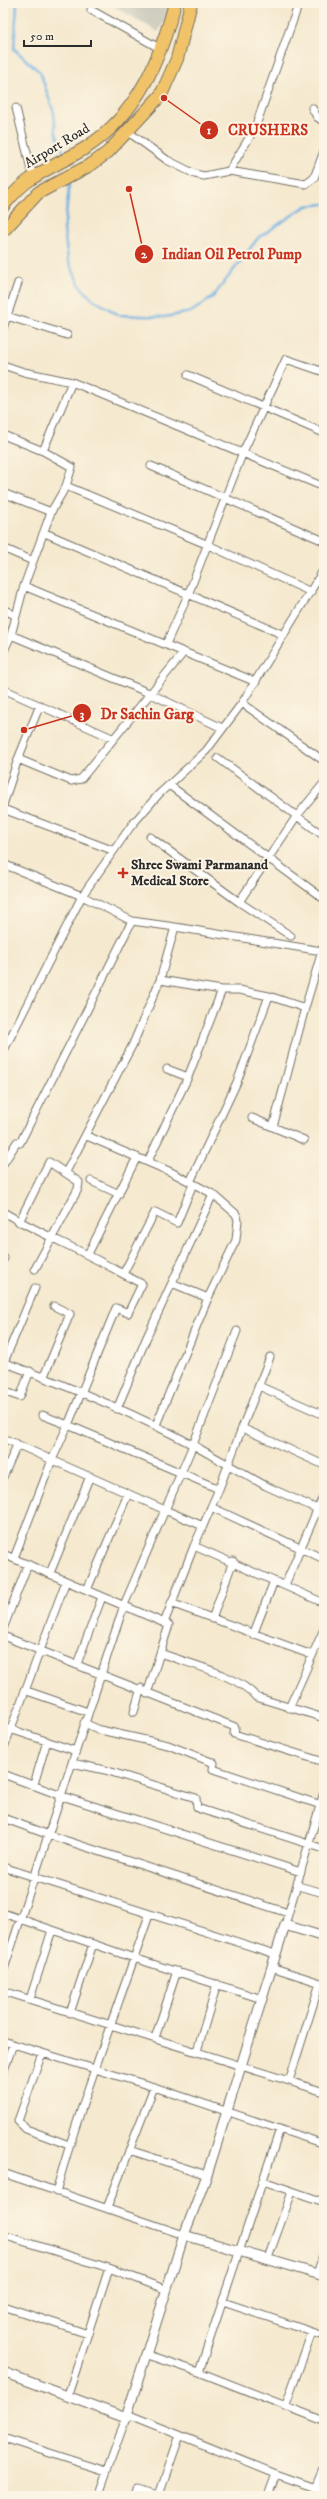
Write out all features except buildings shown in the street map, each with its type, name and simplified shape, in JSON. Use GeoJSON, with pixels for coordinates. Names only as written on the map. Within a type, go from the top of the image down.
{"type":"FeatureCollection","features":[{"type":"Feature","properties":{"kind":"main road","name":"Airport Road"},"geometry":{"type":"LineString","coordinates":[[3,206],[34,176],[87,148],[108,131],[134,102],[149,79],[161,50],[175,3]]}},
{"type":"Feature","properties":{"kind":"main road"},"geometry":{"type":"LineString","coordinates":[[5,225],[38,192],[92,164],[108,152],[160,95],[177,59],[191,3]]}},
{"type":"Feature","properties":{"kind":"street"},"geometry":{"type":"LineString","coordinates":[[229,171],[255,128],[299,3]]}},
{"type":"Feature","properties":{"kind":"street"},"geometry":{"type":"LineString","coordinates":[[91,10],[161,50]]}},
{"type":"Feature","properties":{"kind":"street"},"geometry":{"type":"LineString","coordinates":[[16,108],[34,176]]}},
{"type":"Feature","properties":{"kind":"street"},"geometry":{"type":"LineString","coordinates":[[312,108],[317,117],[324,122]]}},
{"type":"Feature","properties":{"kind":"street"},"geometry":{"type":"LineString","coordinates":[[127,131],[167,160],[195,174],[204,176],[229,171],[306,184],[314,178],[324,151]]}},
{"type":"Feature","properties":{"kind":"street"},"geometry":{"type":"LineString","coordinates":[[3,328],[18,283]]}},
{"type":"Feature","properties":{"kind":"street"},"geometry":{"type":"LineString","coordinates":[[7,316],[67,335]]}},
{"type":"Feature","properties":{"kind":"street"},"geometry":{"type":"LineString","coordinates":[[166,644],[188,595],[206,544],[226,498],[243,452],[265,408],[286,359],[324,372]]}},
{"type":"Feature","properties":{"kind":"street"},"geometry":{"type":"LineString","coordinates":[[3,364],[24,372],[72,382],[324,487]]}},
{"type":"Feature","properties":{"kind":"street"},"geometry":{"type":"LineString","coordinates":[[188,375],[324,433]]}},
{"type":"Feature","properties":{"kind":"street"},"geometry":{"type":"LineString","coordinates":[[43,451],[72,382]]}},
{"type":"Feature","properties":{"kind":"street"},"geometry":{"type":"LineString","coordinates":[[3,435],[43,451],[72,467],[66,486],[51,512],[45,533],[24,586],[11,635],[3,653]]}},
{"type":"Feature","properties":{"kind":"street"},"geometry":{"type":"LineString","coordinates":[[151,466],[324,541]]}},
{"type":"Feature","properties":{"kind":"street"},"geometry":{"type":"LineString","coordinates":[[66,486],[206,544],[311,592]]}},
{"type":"Feature","properties":{"kind":"street"},"geometry":{"type":"LineString","coordinates":[[3,492],[51,512]]}},
{"type":"Feature","properties":{"kind":"street"},"geometry":{"type":"LineString","coordinates":[[45,533],[284,635]]}},
{"type":"Feature","properties":{"kind":"street"},"geometry":{"type":"LineString","coordinates":[[3,548],[33,561]]}},
{"type":"Feature","properties":{"kind":"street"},"geometry":{"type":"LineString","coordinates":[[3,1052],[82,896],[112,850],[145,809],[206,751],[256,682],[324,569]]}},
{"type":"Feature","properties":{"kind":"street"},"geometry":{"type":"LineString","coordinates":[[24,586],[256,682]]}},
{"type":"Feature","properties":{"kind":"street"},"geometry":{"type":"LineString","coordinates":[[3,609],[16,616]]}},
{"type":"Feature","properties":{"kind":"street"},"geometry":{"type":"LineString","coordinates":[[11,635],[149,693],[222,728]]}},
{"type":"Feature","properties":{"kind":"street"},"geometry":{"type":"LineString","coordinates":[[18,759],[71,781],[76,781],[85,775],[112,738],[184,652]]}},
{"type":"Feature","properties":{"kind":"street"},"geometry":{"type":"LineString","coordinates":[[3,689],[112,738]]}},
{"type":"Feature","properties":{"kind":"street"},"geometry":{"type":"LineString","coordinates":[[242,703],[324,761]]}},
{"type":"Feature","properties":{"kind":"street"},"geometry":{"type":"LineString","coordinates":[[3,805],[18,759],[40,705]]}},
{"type":"Feature","properties":{"kind":"street"},"geometry":{"type":"LineString","coordinates":[[218,758],[296,817],[324,836]]}},
{"type":"Feature","properties":{"kind":"street"},"geometry":{"type":"LineString","coordinates":[[239,902],[296,817],[324,783]]}},
{"type":"Feature","properties":{"kind":"street"},"geometry":{"type":"LineString","coordinates":[[169,785],[324,899]]}},
{"type":"Feature","properties":{"kind":"street"},"geometry":{"type":"LineString","coordinates":[[3,809],[112,850]]}},
{"type":"Feature","properties":{"kind":"street"},"geometry":{"type":"LineString","coordinates":[[150,837],[239,902],[291,936]]}},
{"type":"Feature","properties":{"kind":"street"},"geometry":{"type":"LineString","coordinates":[[3,864],[82,896],[132,921],[323,951],[304,1008],[273,1127]]}},
{"type":"Feature","properties":{"kind":"street"},"geometry":{"type":"LineString","coordinates":[[3,1164],[19,1142],[132,921]]}},
{"type":"Feature","properties":{"kind":"street"},"geometry":{"type":"LineString","coordinates":[[66,1172],[87,1136],[133,1044],[160,980],[175,927]]}},
{"type":"Feature","properties":{"kind":"street"},"geometry":{"type":"LineString","coordinates":[[160,980],[222,990],[239,990],[269,996],[304,1008]]}},
{"type":"Feature","properties":{"kind":"street"},"geometry":{"type":"LineString","coordinates":[[148,1161],[188,1077],[222,990]]}},
{"type":"Feature","properties":{"kind":"street"},"geometry":{"type":"LineString","coordinates":[[123,1274],[155,1212],[176,1223],[237,1082],[269,996]]}},
{"type":"Feature","properties":{"kind":"street"},"geometry":{"type":"LineString","coordinates":[[168,1069],[188,1077]]}},
{"type":"Feature","properties":{"kind":"street"},"geometry":{"type":"LineString","coordinates":[[252,1118],[304,1140]]}},
{"type":"Feature","properties":{"kind":"street"},"geometry":{"type":"LineString","coordinates":[[87,1136],[148,1161],[192,1183],[213,1194],[236,1214],[238,1229],[236,1240],[208,1298],[156,1425]]}},
{"type":"Feature","properties":{"kind":"street"},"geometry":{"type":"LineString","coordinates":[[88,1254],[137,1157]]}},
{"type":"Feature","properties":{"kind":"street"},"geometry":{"type":"LineString","coordinates":[[19,1222],[47,1164],[52,1162],[76,1178],[79,1185],[35,1269]]}},
{"type":"Feature","properties":{"kind":"street"},"geometry":{"type":"LineString","coordinates":[[91,1182],[119,1194]]}},
{"type":"Feature","properties":{"kind":"street"},"geometry":{"type":"LineString","coordinates":[[117,1409],[213,1194]]}},
{"type":"Feature","properties":{"kind":"street"},"geometry":{"type":"LineString","coordinates":[[3,1212],[19,1222],[88,1254],[142,1284],[128,1313],[116,1308],[52,1460],[14,1558]]}},
{"type":"Feature","properties":{"kind":"street"},"geometry":{"type":"LineString","coordinates":[[172,1283],[208,1298]]}},
{"type":"Feature","properties":{"kind":"street"},"geometry":{"type":"LineString","coordinates":[[35,1288],[3,1362],[44,1376],[156,1425],[193,1445],[228,1467],[321,1511]]}},
{"type":"Feature","properties":{"kind":"street"},"geometry":{"type":"LineString","coordinates":[[44,1376],[70,1314],[54,1306]]}},
{"type":"Feature","properties":{"kind":"street"},"geometry":{"type":"LineString","coordinates":[[3,1972],[35,1879],[84,1723],[124,1605],[193,1445],[237,1331]]}},
{"type":"Feature","properties":{"kind":"street"},"geometry":{"type":"LineString","coordinates":[[164,1623],[194,1546],[228,1467],[270,1356]]}},
{"type":"Feature","properties":{"kind":"street"},"geometry":{"type":"LineString","coordinates":[[3,1391],[20,1397],[30,1371]]}},
{"type":"Feature","properties":{"kind":"street"},"geometry":{"type":"LineString","coordinates":[[259,1386],[324,1415]]}},
{"type":"Feature","properties":{"kind":"street"},"geometry":{"type":"LineString","coordinates":[[42,1415],[111,1442],[180,1474],[219,1489]]}},
{"type":"Feature","properties":{"kind":"street"},"geometry":{"type":"LineString","coordinates":[[242,1428],[324,1465]]}},
{"type":"Feature","properties":{"kind":"street"},"geometry":{"type":"LineString","coordinates":[[3,1438],[203,1526]]}},
{"type":"Feature","properties":{"kind":"street"},"geometry":{"type":"LineString","coordinates":[[3,1477],[17,1445]]}},
{"type":"Feature","properties":{"kind":"street"},"geometry":{"type":"LineString","coordinates":[[50,1573],[90,1476]]}},
{"type":"Feature","properties":{"kind":"street"},"geometry":{"type":"LineString","coordinates":[[86,1590],[128,1494]]}},
{"type":"Feature","properties":{"kind":"street"},"geometry":{"type":"LineString","coordinates":[[285,1585],[300,1548],[321,1511],[324,1494]]}},
{"type":"Feature","properties":{"kind":"street"},"geometry":{"type":"LineString","coordinates":[[211,1507],[324,1559]]}},
{"type":"Feature","properties":{"kind":"street"},"geometry":{"type":"LineString","coordinates":[[194,1546],[233,1561],[324,1603]]}},
{"type":"Feature","properties":{"kind":"street"},"geometry":{"type":"LineString","coordinates":[[3,1554],[169,1625],[160,1653],[134,1712]]}},
{"type":"Feature","properties":{"kind":"street"},"geometry":{"type":"LineString","coordinates":[[212,1619],[233,1561]]}},
{"type":"Feature","properties":{"kind":"street"},"geometry":{"type":"LineString","coordinates":[[3,1629],[28,1564]]}},
{"type":"Feature","properties":{"kind":"street"},"geometry":{"type":"LineString","coordinates":[[3,1750],[24,1690],[66,1581]]}},
{"type":"Feature","properties":{"kind":"street"},"geometry":{"type":"LineString","coordinates":[[253,1635],[274,1581]]}},
{"type":"Feature","properties":{"kind":"street"},"geometry":{"type":"LineString","coordinates":[[77,1664],[102,1597]]}},
{"type":"Feature","properties":{"kind":"street"},"geometry":{"type":"LineString","coordinates":[[171,1603],[253,1635],[312,1655]]}},
{"type":"Feature","properties":{"kind":"street"},"geometry":{"type":"LineString","coordinates":[[290,1708],[324,1629]]}},
{"type":"Feature","properties":{"kind":"street"},"geometry":{"type":"LineString","coordinates":[[3,1636],[235,1727],[234,1734],[324,1762]]}},
{"type":"Feature","properties":{"kind":"street"},"geometry":{"type":"LineString","coordinates":[[160,1653],[225,1677],[250,1690],[256,1697],[324,1718]]}},
{"type":"Feature","properties":{"kind":"street"},"geometry":{"type":"LineString","coordinates":[[24,1690],[88,1712]]}},
{"type":"Feature","properties":{"kind":"street"},"geometry":{"type":"LineString","coordinates":[[84,1723],[100,1730],[168,1745],[214,1763],[212,1769],[322,1806]]}},
{"type":"Feature","properties":{"kind":"street"},"geometry":{"type":"LineString","coordinates":[[10,1729],[76,1751]]}},
{"type":"Feature","properties":{"kind":"street"},"geometry":{"type":"LineString","coordinates":[[34,1784],[47,1741]]}},
{"type":"Feature","properties":{"kind":"street"},"geometry":{"type":"LineString","coordinates":[[72,1763],[105,1770],[196,1798],[197,1808],[324,1849]]}},
{"type":"Feature","properties":{"kind":"street"},"geometry":{"type":"LineString","coordinates":[[3,1774],[34,1784],[62,1796],[301,1872]]}},
{"type":"Feature","properties":{"kind":"street"},"geometry":{"type":"LineString","coordinates":[[98,2496],[127,2416],[145,2354],[184,2235],[207,2175],[228,2112],[275,1954],[298,1886],[308,1844],[322,1806],[324,1792]]}},
{"type":"Feature","properties":{"kind":"street"},"geometry":{"type":"LineString","coordinates":[[3,1818],[49,1836],[288,1913]]}},
{"type":"Feature","properties":{"kind":"street"},"geometry":{"type":"LineString","coordinates":[[3,1867],[35,1879],[275,1954]]}},
{"type":"Feature","properties":{"kind":"street"},"geometry":{"type":"LineString","coordinates":[[298,1886],[324,1893]]}},
{"type":"Feature","properties":{"kind":"street"},"geometry":{"type":"LineString","coordinates":[[3,1913],[134,1958],[262,1999]]}},
{"type":"Feature","properties":{"kind":"street"},"geometry":{"type":"LineString","coordinates":[[56,2192],[69,2145],[97,2070],[149,1915]]}},
{"type":"Feature","properties":{"kind":"street"},"geometry":{"type":"LineString","coordinates":[[284,1925],[324,1937]]}},
{"type":"Feature","properties":{"kind":"street"},"geometry":{"type":"LineString","coordinates":[[30,1999],[52,1930]]}},
{"type":"Feature","properties":{"kind":"street"},"geometry":{"type":"LineString","coordinates":[[70,2013],[93,1944]]}},
{"type":"Feature","properties":{"kind":"street"},"geometry":{"type":"LineString","coordinates":[[271,1967],[322,1984],[289,2081]]}},
{"type":"Feature","properties":{"kind":"street"},"geometry":{"type":"LineString","coordinates":[[155,2038],[178,1971]]}},
{"type":"Feature","properties":{"kind":"street"},"geometry":{"type":"LineString","coordinates":[[197,2051],[217,1984]]}},
{"type":"Feature","properties":{"kind":"street"},"geometry":{"type":"LineString","coordinates":[[3,1991],[324,2092]]}},
{"type":"Feature","properties":{"kind":"street"},"geometry":{"type":"LineString","coordinates":[[3,2041],[154,2087],[324,2144]]}},
{"type":"Feature","properties":{"kind":"street"},"geometry":{"type":"LineString","coordinates":[[3,2073],[12,2044]]}},
{"type":"Feature","properties":{"kind":"street"},"geometry":{"type":"LineString","coordinates":[[42,2053],[18,2121],[26,2129],[69,2145]]}},
{"type":"Feature","properties":{"kind":"street"},"geometry":{"type":"LineString","coordinates":[[107,2208],[154,2087]]}},
{"type":"Feature","properties":{"kind":"street"},"geometry":{"type":"LineString","coordinates":[[199,2372],[280,2129]]}},
{"type":"Feature","properties":{"kind":"street"},"geometry":{"type":"LineString","coordinates":[[129,2150],[207,2175]]}},
{"type":"Feature","properties":{"kind":"street"},"geometry":{"type":"LineString","coordinates":[[3,2173],[184,2235],[268,2258],[320,2275],[324,2252]]}},
{"type":"Feature","properties":{"kind":"street"},"geometry":{"type":"LineString","coordinates":[[263,2181],[324,2202]]}},
{"type":"Feature","properties":{"kind":"street"},"geometry":{"type":"LineString","coordinates":[[268,2258],[292,2192]]}},
{"type":"Feature","properties":{"kind":"street"},"geometry":{"type":"LineString","coordinates":[[3,2234],[109,2268],[167,2290]]}},
{"type":"Feature","properties":{"kind":"street"},"geometry":{"type":"LineString","coordinates":[[68,2395],[109,2268]]}},
{"type":"Feature","properties":{"kind":"street"},"geometry":{"type":"LineString","coordinates":[[223,2302],[324,2336]]}},
{"type":"Feature","properties":{"kind":"street"},"geometry":{"type":"LineString","coordinates":[[3,2306],[88,2334]]}},
{"type":"Feature","properties":{"kind":"street"},"geometry":{"type":"LineString","coordinates":[[285,2407],[312,2332]]}},
{"type":"Feature","properties":{"kind":"street"},"geometry":{"type":"LineString","coordinates":[[145,2354],[199,2372],[324,2421]]}},
{"type":"Feature","properties":{"kind":"street"},"geometry":{"type":"LineString","coordinates":[[3,2372],[180,2435],[276,2474],[324,2491]]}},
{"type":"Feature","properties":{"kind":"street"},"geometry":{"type":"LineString","coordinates":[[134,2496],[136,2489],[161,2495],[180,2435]]}},
{"type":"Feature","properties":{"kind":"street"},"geometry":{"type":"LineString","coordinates":[[3,2438],[106,2471]]}},
{"type":"Feature","properties":{"kind":"street"},"geometry":{"type":"LineString","coordinates":[[315,2488],[324,2466]]}},
{"type":"Feature","properties":{"kind":"street"},"geometry":{"type":"LineString","coordinates":[[268,2496],[276,2474]]}},
{"type":"Feature","properties":{"kind":"street"},"geometry":{"type":"LineString","coordinates":[[3,2494],[8,2496]]}},
{"type":"Feature","properties":{"kind":"shaded area"},"geometry":{"type":"Polygon","coordinates":[[[109,3],[172,3],[170,12],[158,32],[109,3]]]}},
{"type":"Feature","properties":{"kind":"waterway"},"geometry":{"type":"LineString","coordinates":[[17,3],[14,49],[40,72],[54,113],[56,132],[65,156]]}},
{"type":"Feature","properties":{"kind":"waterway"},"geometry":{"type":"LineString","coordinates":[[70,180],[64,230],[68,260],[80,286],[91,298],[119,315],[165,317],[191,312],[213,297],[258,238],[306,206],[324,204]]}},
{"type":"Feature","properties":{"kind":"place","name":"CRUSHERS"},"geometry":{"type":"Point","coordinates":[164,98]}},
{"type":"Feature","properties":{"kind":"place","name":"Indian Oil Petrol Pump"},"geometry":{"type":"Point","coordinates":[129,189]}},
{"type":"Feature","properties":{"kind":"place","name":"Dr Sachin Garg"},"geometry":{"type":"Point","coordinates":[24,730]}},
{"type":"Feature","properties":{"kind":"place","name":"Shree Swami Parmanand Medical Store"},"geometry":{"type":"Point","coordinates":[123,873]}}]}
